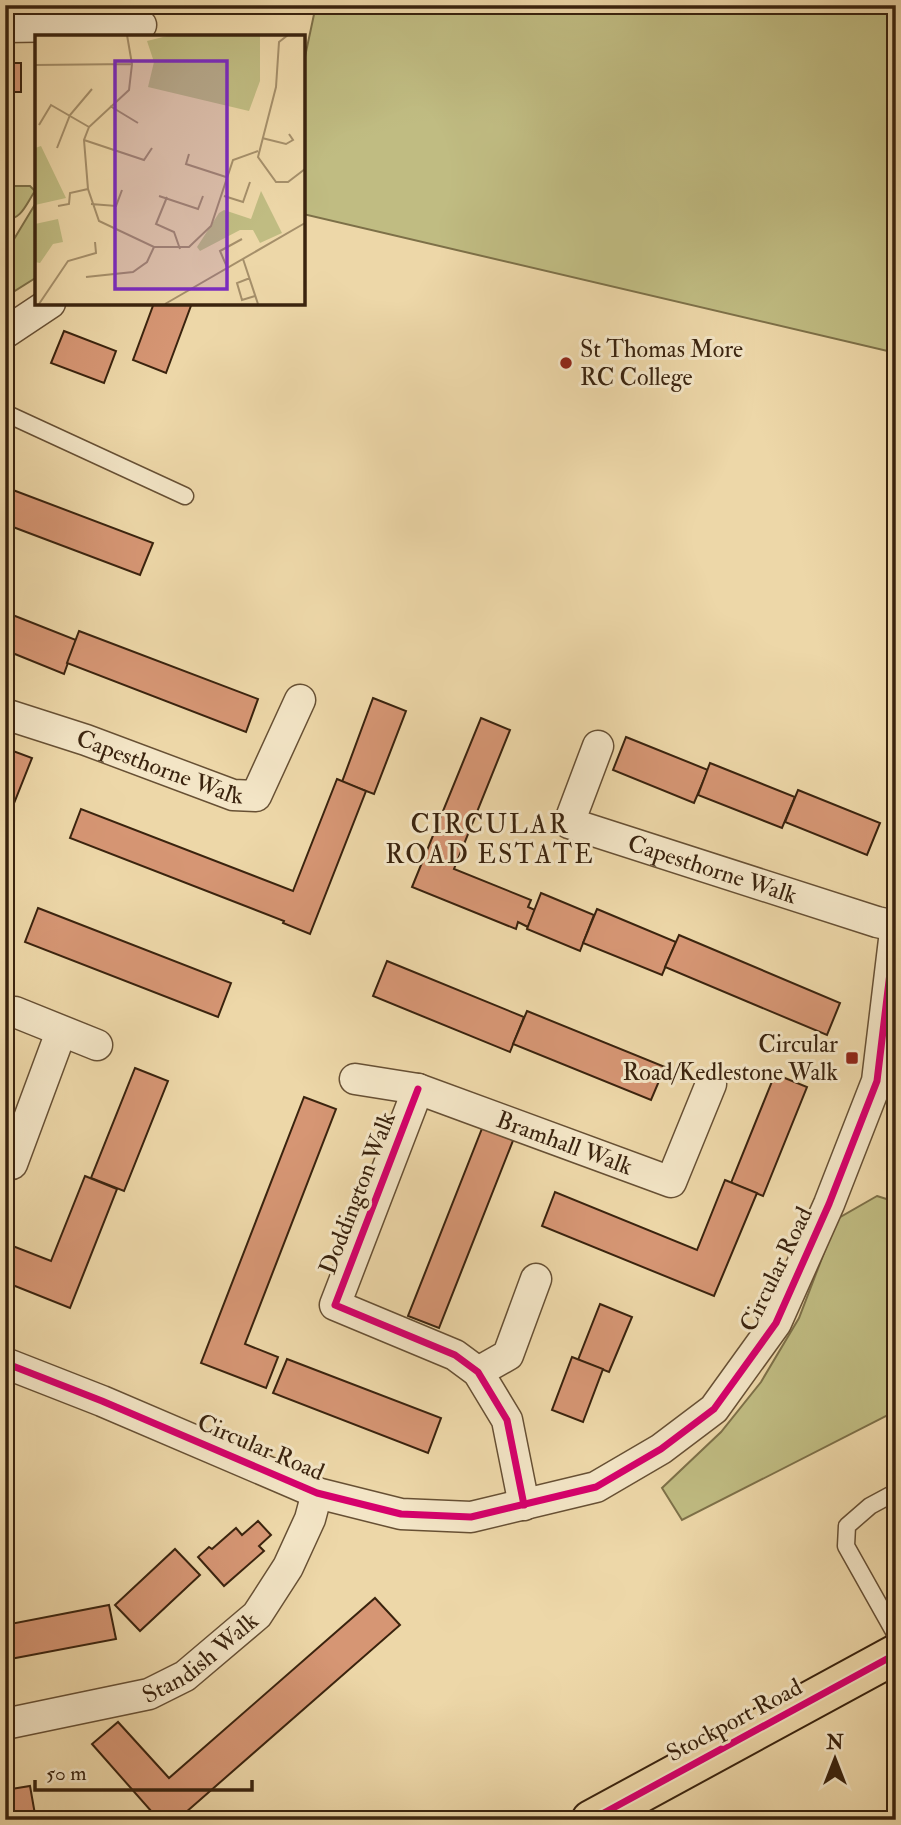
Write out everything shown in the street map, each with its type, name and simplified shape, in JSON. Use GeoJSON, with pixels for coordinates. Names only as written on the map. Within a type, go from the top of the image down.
{"type":"FeatureCollection","features":[{"type":"Feature","properties":{"kind":"highway","name":"Stockport Road"},"geometry":{"type":"LineString","coordinates":[[591,1820],[896,1654]]}},
{"type":"Feature","properties":{"kind":"street"},"geometry":{"type":"LineString","coordinates":[[5,27],[140,22]]}},
{"type":"Feature","properties":{"kind":"street"},"geometry":{"type":"LineString","coordinates":[[5,333],[48,304]]}},
{"type":"Feature","properties":{"kind":"street","name":"Capesthorne Walk"},"geometry":{"type":"LineString","coordinates":[[5,714],[86,740],[233,795],[256,796],[300,700]]}},
{"type":"Feature","properties":{"kind":"street","name":"Capesthorne Walk"},"geometry":{"type":"LineString","coordinates":[[598,746],[569,823],[877,922],[895,924]]}},
{"type":"Feature","properties":{"kind":"street","name":"Circular Road"},"geometry":{"type":"LineString","coordinates":[[5,1363],[103,1401],[317,1493],[401,1514],[471,1517],[596,1487],[661,1449],[714,1409],[776,1323],[829,1203],[887,1084],[895,924]]}},
{"type":"Feature","properties":{"kind":"street"},"geometry":{"type":"LineString","coordinates":[[15,1012],[97,1045]]}},
{"type":"Feature","properties":{"kind":"street"},"geometry":{"type":"LineString","coordinates":[[5,1164],[12,1164],[61,1032]]}},
{"type":"Feature","properties":{"kind":"street","name":"Bramhall Walk"},"geometry":{"type":"LineString","coordinates":[[355,1079],[418,1089],[671,1182],[711,1084]]}},
{"type":"Feature","properties":{"kind":"street","name":"Doddington Walk"},"geometry":{"type":"LineString","coordinates":[[418,1089],[335,1305],[455,1355],[478,1372],[507,1420],[524,1505]]}},
{"type":"Feature","properties":{"kind":"street"},"geometry":{"type":"LineString","coordinates":[[478,1372],[508,1355],[536,1279]]}},
{"type":"Feature","properties":{"kind":"street","name":"Standish Walk"},"geometry":{"type":"LineString","coordinates":[[5,1724],[149,1694],[185,1676],[257,1615],[288,1567],[310,1519],[317,1493]]}},
{"type":"Feature","properties":{"kind":"lane"},"geometry":{"type":"LineString","coordinates":[[5,413],[185,496]]}},
{"type":"Feature","properties":{"kind":"lane"},"geometry":{"type":"LineString","coordinates":[[896,1492],[870,1506],[847,1526],[846,1545],[896,1635]]}},
{"type":"Feature","properties":{"kind":"shaded area"},"geometry":{"type":"Polygon","coordinates":[[[316,5],[896,5],[896,353],[304,214],[304,61],[316,5]]]}},
{"type":"Feature","properties":{"kind":"shaded area"},"geometry":{"type":"Polygon","coordinates":[[[5,186],[30,186],[35,191],[15,217],[5,218],[5,186]]]}},
{"type":"Feature","properties":{"kind":"shaded area"},"geometry":{"type":"Polygon","coordinates":[[[35,204],[35,278],[5,294],[5,254],[35,204]]]}},
{"type":"Feature","properties":{"kind":"shaded area"},"geometry":{"type":"Polygon","coordinates":[[[877,1196],[896,1202],[896,1411],[682,1520],[662,1488],[721,1432],[761,1382],[799,1318],[837,1219],[877,1196]]]}},
{"type":"Feature","properties":{"kind":"building"},"geometry":{"type":"Polygon","coordinates":[[[5,63],[21,63],[21,92],[5,92],[5,63]]]}},
{"type":"Feature","properties":{"kind":"building"},"geometry":{"type":"Polygon","coordinates":[[[154,304],[192,304],[166,373],[133,360],[154,304]]]}},
{"type":"Feature","properties":{"kind":"building"},"geometry":{"type":"Polygon","coordinates":[[[64,331],[116,351],[104,383],[51,363],[64,331]]]}},
{"type":"Feature","properties":{"kind":"building"},"geometry":{"type":"Polygon","coordinates":[[[5,487],[153,543],[140,575],[5,524],[5,487]]]}},
{"type":"Feature","properties":{"kind":"building"},"geometry":{"type":"Polygon","coordinates":[[[5,612],[76,640],[64,674],[5,650],[5,612]]]}},
{"type":"Feature","properties":{"kind":"building"},"geometry":{"type":"Polygon","coordinates":[[[79,631],[258,699],[246,732],[67,663],[79,631]]]}},
{"type":"Feature","properties":{"kind":"building"},"geometry":{"type":"Polygon","coordinates":[[[373,698],[406,711],[374,794],[342,782],[373,698]]]}},
{"type":"Feature","properties":{"kind":"building"},"geometry":{"type":"Polygon","coordinates":[[[481,718],[510,730],[454,869],[531,900],[528,907],[535,910],[528,927],[518,922],[516,929],[412,887],[481,718]]]}},
{"type":"Feature","properties":{"kind":"building"},"geometry":{"type":"Polygon","coordinates":[[[626,737],[708,770],[694,803],[613,770],[626,737]]]}},
{"type":"Feature","properties":{"kind":"building"},"geometry":{"type":"Polygon","coordinates":[[[5,748],[32,758],[5,826],[5,748]]]}},
{"type":"Feature","properties":{"kind":"building"},"geometry":{"type":"Polygon","coordinates":[[[710,763],[795,797],[782,828],[698,795],[710,763]]]}},
{"type":"Feature","properties":{"kind":"building"},"geometry":{"type":"Polygon","coordinates":[[[337,779],[366,791],[310,934],[283,923],[284,921],[70,838],[81,809],[293,891],[337,779]]]}},
{"type":"Feature","properties":{"kind":"building"},"geometry":{"type":"Polygon","coordinates":[[[798,790],[880,823],[867,855],[785,822],[798,790]]]}},
{"type":"Feature","properties":{"kind":"building"},"geometry":{"type":"Polygon","coordinates":[[[541,893],[594,915],[580,951],[527,929],[541,893]]]}},
{"type":"Feature","properties":{"kind":"building"},"geometry":{"type":"Polygon","coordinates":[[[38,908],[231,983],[218,1017],[25,942],[38,908]]]}},
{"type":"Feature","properties":{"kind":"building"},"geometry":{"type":"Polygon","coordinates":[[[597,909],[676,942],[662,975],[583,943],[597,909]]]}},
{"type":"Feature","properties":{"kind":"building"},"geometry":{"type":"Polygon","coordinates":[[[679,935],[840,1003],[827,1035],[665,967],[679,935]]]}},
{"type":"Feature","properties":{"kind":"building"},"geometry":{"type":"Polygon","coordinates":[[[387,961],[524,1017],[510,1052],[373,996],[387,961]]]}},
{"type":"Feature","properties":{"kind":"building"},"geometry":{"type":"Polygon","coordinates":[[[527,1011],[665,1067],[651,1100],[513,1044],[527,1011]]]}},
{"type":"Feature","properties":{"kind":"building"},"geometry":{"type":"Polygon","coordinates":[[[135,1068],[168,1081],[124,1191],[91,1178],[135,1068]]]}},
{"type":"Feature","properties":{"kind":"building"},"geometry":{"type":"Polygon","coordinates":[[[775,1074],[807,1087],[763,1196],[731,1183],[775,1074]]]}},
{"type":"Feature","properties":{"kind":"building"},"geometry":{"type":"Polygon","coordinates":[[[304,1097],[336,1109],[245,1344],[278,1357],[266,1388],[201,1363],[304,1097]]]}},
{"type":"Feature","properties":{"kind":"building"},"geometry":{"type":"Polygon","coordinates":[[[483,1126],[514,1138],[439,1328],[408,1316],[483,1126]]]}},
{"type":"Feature","properties":{"kind":"building"},"geometry":{"type":"Polygon","coordinates":[[[85,1176],[117,1189],[70,1308],[5,1282],[5,1243],[51,1261],[85,1176]]]}},
{"type":"Feature","properties":{"kind":"building"},"geometry":{"type":"Polygon","coordinates":[[[725,1180],[757,1193],[714,1296],[542,1226],[555,1192],[697,1250],[725,1180]]]}},
{"type":"Feature","properties":{"kind":"building"},"geometry":{"type":"Polygon","coordinates":[[[600,1304],[632,1317],[609,1372],[578,1360],[600,1304]]]}},
{"type":"Feature","properties":{"kind":"building"},"geometry":{"type":"Polygon","coordinates":[[[572,1357],[603,1369],[583,1422],[552,1410],[572,1357]]]}},
{"type":"Feature","properties":{"kind":"building"},"geometry":{"type":"Polygon","coordinates":[[[287,1359],[441,1418],[428,1453],[273,1393],[287,1359]]]}},
{"type":"Feature","properties":{"kind":"building"},"geometry":{"type":"Polygon","coordinates":[[[258,1521],[271,1535],[259,1546],[264,1551],[224,1586],[198,1557],[209,1547],[212,1549],[236,1528],[242,1535],[258,1521]]]}},
{"type":"Feature","properties":{"kind":"building"},"geometry":{"type":"Polygon","coordinates":[[[175,1549],[200,1575],[140,1631],[115,1605],[175,1549]]]}},
{"type":"Feature","properties":{"kind":"building"},"geometry":{"type":"Polygon","coordinates":[[[375,1598],[400,1625],[177,1820],[159,1820],[92,1744],[118,1722],[169,1778],[375,1598]]]}},
{"type":"Feature","properties":{"kind":"building"},"geometry":{"type":"Polygon","coordinates":[[[109,1605],[116,1639],[5,1660],[5,1625],[109,1605]]]}},
{"type":"Feature","properties":{"kind":"building"},"geometry":{"type":"Polygon","coordinates":[[[30,1786],[36,1820],[5,1820],[5,1790],[30,1786]]]}},
{"type":"Feature","properties":{"kind":"cycle path"},"geometry":{"type":"LineString","coordinates":[[5,1363],[102,1401],[317,1493],[401,1514],[471,1517],[596,1487],[661,1449],[714,1409],[776,1323],[829,1204],[877,1081],[896,923]]}},
{"type":"Feature","properties":{"kind":"cycle path"},"geometry":{"type":"LineString","coordinates":[[418,1089],[335,1305],[455,1355],[478,1372],[507,1420],[524,1505]]}},
{"type":"Feature","properties":{"kind":"cycle path"},"geometry":{"type":"LineString","coordinates":[[591,1820],[896,1654]]}},
{"type":"Feature","properties":{"kind":"place","name":"St Thomas More RC College"},"geometry":{"type":"Point","coordinates":[566,363]}},
{"type":"Feature","properties":{"kind":"place","name":"Circular Road/Kedlestone Walk"},"geometry":{"type":"Point","coordinates":[852,1058]}},
{"type":"Feature","properties":{"kind":"district","name":"CIRCULAR ROAD ESTATE"},"geometry":{"type":"Point","coordinates":[490,839]}}]}
